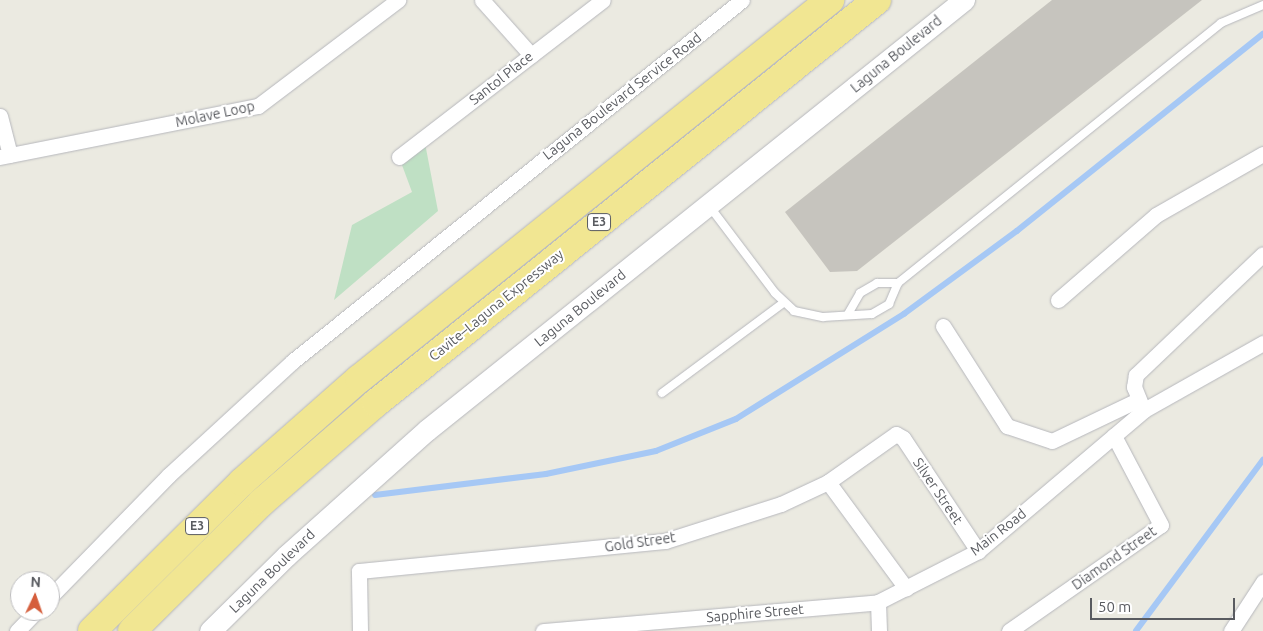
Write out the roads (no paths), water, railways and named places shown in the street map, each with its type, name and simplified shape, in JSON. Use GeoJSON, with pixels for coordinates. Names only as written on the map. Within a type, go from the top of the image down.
{"type":"FeatureCollection","features":[{"type":"Feature","properties":{"kind":"highway","name":"Cavite–Laguna Expressway"},"geometry":{"type":"LineString","coordinates":[[92,631],[242,482],[359,379],[830,0]]}},
{"type":"Feature","properties":{"kind":"highway","name":"Cavite–Laguna Expressway"},"geometry":{"type":"LineString","coordinates":[[132,631],[262,502],[391,390],[877,0]]}},
{"type":"Feature","properties":{"kind":"main road","name":"Laguna Boulevard"},"geometry":{"type":"LineString","coordinates":[[210,631],[286,556],[427,430],[964,0]]}},
{"type":"Feature","properties":{"kind":"street","name":"Molave Loop"},"geometry":{"type":"LineString","coordinates":[[5,156],[258,106],[398,0]]}},
{"type":"Feature","properties":{"kind":"street"},"geometry":{"type":"LineString","coordinates":[[482,0],[531,55]]}},
{"type":"Feature","properties":{"kind":"street","name":"Santol Place"},"geometry":{"type":"LineString","coordinates":[[399,157],[603,0]]}},
{"type":"Feature","properties":{"kind":"street","name":"Laguna Boulevard Service Road"},"geometry":{"type":"LineString","coordinates":[[60,587],[170,474],[293,361],[742,0]]}},
{"type":"Feature","properties":{"kind":"street"},"geometry":{"type":"LineString","coordinates":[[0,116],[5,156]]}},
{"type":"Feature","properties":{"kind":"street"},"geometry":{"type":"LineString","coordinates":[[1058,300],[1156,215],[1263,154]]}},
{"type":"Feature","properties":{"kind":"street"},"geometry":{"type":"LineString","coordinates":[[1141,405],[1134,387],[1136,374],[1263,254]]}},
{"type":"Feature","properties":{"kind":"street"},"geometry":{"type":"LineString","coordinates":[[943,326],[1007,426],[1052,441],[1141,405],[1263,342]]}},
{"type":"Feature","properties":{"kind":"street","name":"Main Road"},"geometry":{"type":"LineString","coordinates":[[878,602],[978,551],[1114,436],[1127,424],[1141,405]]}},
{"type":"Feature","properties":{"kind":"street","name":"Gold Street"},"geometry":{"type":"LineString","coordinates":[[360,631],[359,571],[665,541],[781,504],[828,482],[896,434]]}},
{"type":"Feature","properties":{"kind":"street","name":"Silver Street"},"geometry":{"type":"LineString","coordinates":[[896,434],[903,438],[978,551]]}},
{"type":"Feature","properties":{"kind":"street","name":"Diamond Street"},"geometry":{"type":"LineString","coordinates":[[1008,631],[1161,525],[1114,436]]}},
{"type":"Feature","properties":{"kind":"street"},"geometry":{"type":"LineString","coordinates":[[828,482],[906,588]]}},
{"type":"Feature","properties":{"kind":"street"},"geometry":{"type":"LineString","coordinates":[[1231,631],[1263,582]]}},
{"type":"Feature","properties":{"kind":"street"},"geometry":{"type":"LineString","coordinates":[[878,602],[879,631]]}},
{"type":"Feature","properties":{"kind":"street","name":"Sapphire Street"},"geometry":{"type":"LineString","coordinates":[[543,631],[878,602]]}},
{"type":"Feature","properties":{"kind":"street"},"geometry":{"type":"LineString","coordinates":[[17,631],[26,621]]}},
{"type":"Feature","properties":{"kind":"lane"},"geometry":{"type":"LineString","coordinates":[[708,205],[783,303],[808,315],[835,317],[848,314],[872,314],[890,304],[898,283],[1221,23],[1263,5]]}},
{"type":"Feature","properties":{"kind":"lane"},"geometry":{"type":"LineString","coordinates":[[848,314],[860,293],[868,288],[877,283],[898,283]]}},
{"type":"Feature","properties":{"kind":"lane"},"geometry":{"type":"LineString","coordinates":[[662,393],[783,303]]}},
{"type":"Feature","properties":{"kind":"waterway"},"geometry":{"type":"LineString","coordinates":[[375,495],[546,474],[656,451],[736,419],[904,314],[1017,231],[1263,34]]}},
{"type":"Feature","properties":{"kind":"waterway"},"geometry":{"type":"LineString","coordinates":[[1136,631],[1263,460]]}}]}
